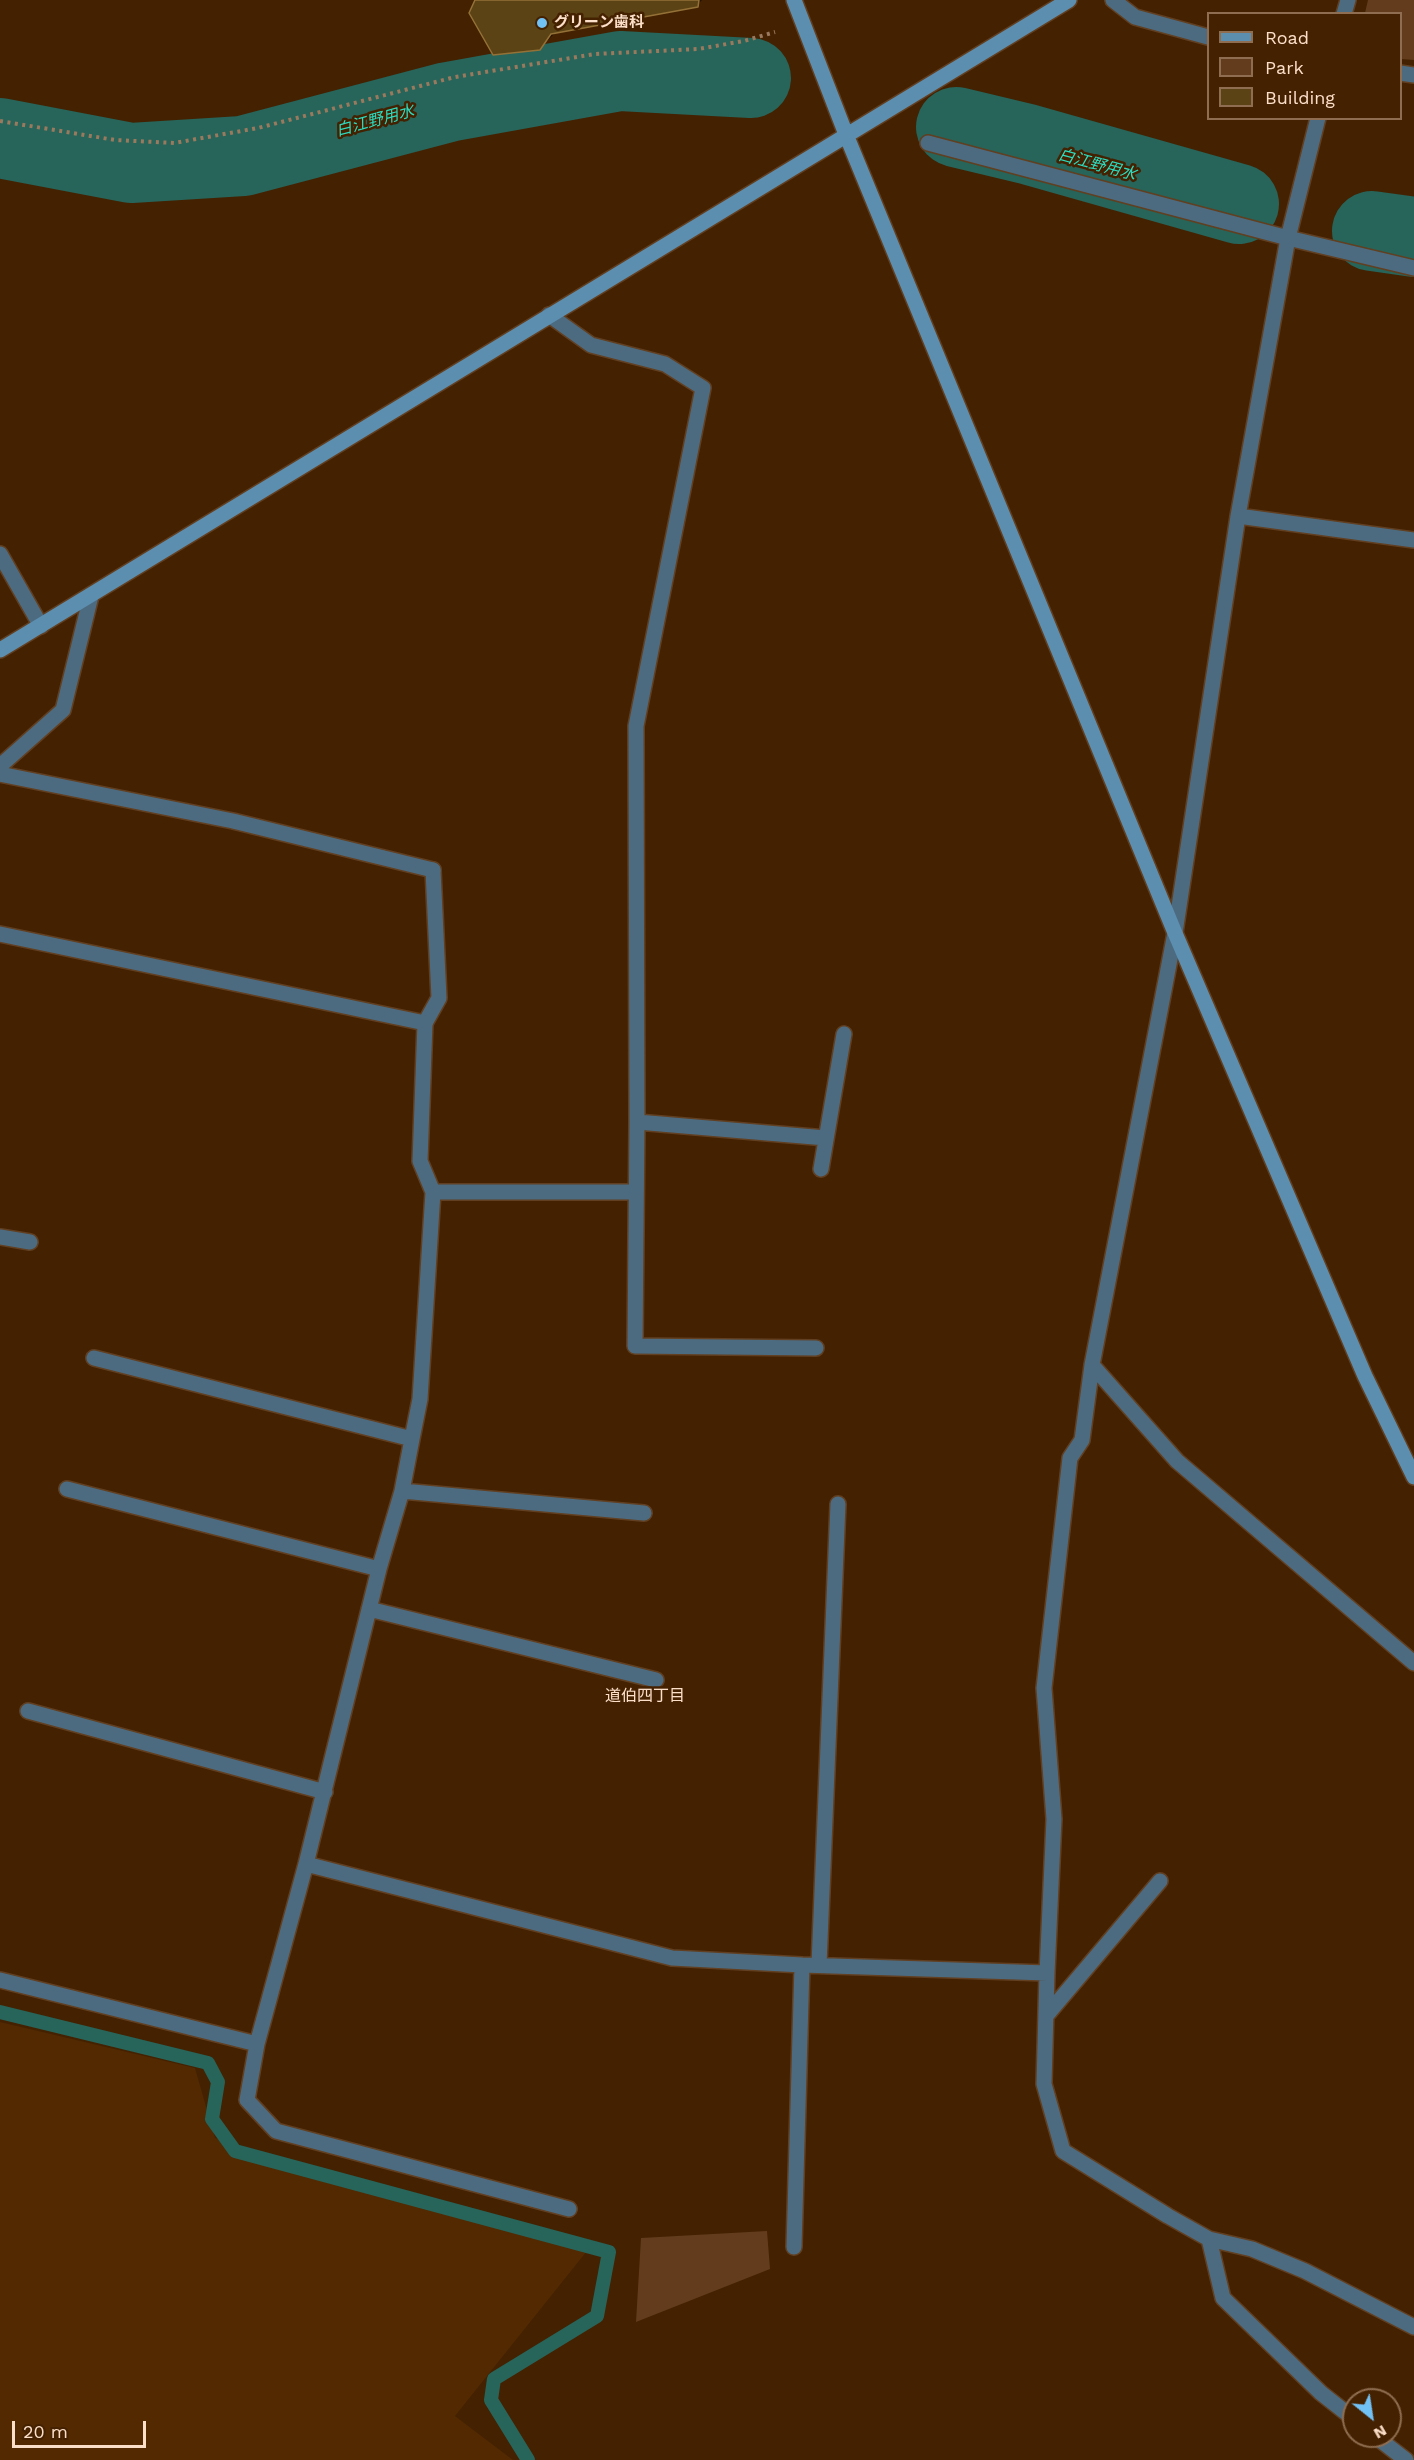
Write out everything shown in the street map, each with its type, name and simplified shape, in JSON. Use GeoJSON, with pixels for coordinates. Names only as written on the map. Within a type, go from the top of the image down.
{"type":"FeatureCollection","features":[{"type":"Feature","properties":{"kind":"street"},"geometry":{"type":"LineString","coordinates":[[794,0],[847,137],[1175,933],[1365,1376],[1414,1477]]}},
{"type":"Feature","properties":{"kind":"street"},"geometry":{"type":"LineString","coordinates":[[0,650],[1069,0]]}},
{"type":"Feature","properties":{"kind":"street"},"geometry":{"type":"LineString","coordinates":[[1113,0],[1135,16],[1207,37]]}},
{"type":"Feature","properties":{"kind":"street"},"geometry":{"type":"LineString","coordinates":[[1318,120],[1288,238],[1238,516],[1175,933],[1092,1365],[1082,1440],[1070,1458],[1044,1688],[1054,1819],[1044,2084],[1063,2151],[1209,2239],[1252,2249],[1305,2271],[1414,2327]]}},
{"type":"Feature","properties":{"kind":"street"},"geometry":{"type":"LineString","coordinates":[[928,143],[1288,238],[1414,267]]}},
{"type":"Feature","properties":{"kind":"street"},"geometry":{"type":"LineString","coordinates":[[549,315],[591,345],[665,364],[703,388],[636,726],[635,1346],[816,1348]]}},
{"type":"Feature","properties":{"kind":"street"},"geometry":{"type":"LineString","coordinates":[[1238,516],[1414,540]]}},
{"type":"Feature","properties":{"kind":"street"},"geometry":{"type":"LineString","coordinates":[[0,554],[41,626]]}},
{"type":"Feature","properties":{"kind":"street"},"geometry":{"type":"LineString","coordinates":[[0,766],[63,710],[92,596]]}},
{"type":"Feature","properties":{"kind":"street"},"geometry":{"type":"LineString","coordinates":[[0,774],[233,821],[434,870],[439,998],[425,1023],[420,1161],[433,1192],[420,1399],[402,1491],[379,1569],[325,1791],[257,2044],[247,2100],[276,2131],[569,2209]]}},
{"type":"Feature","properties":{"kind":"street"},"geometry":{"type":"LineString","coordinates":[[0,934],[425,1023]]}},
{"type":"Feature","properties":{"kind":"street"},"geometry":{"type":"LineString","coordinates":[[821,1169],[844,1034]]}},
{"type":"Feature","properties":{"kind":"street"},"geometry":{"type":"LineString","coordinates":[[637,1122],[826,1138]]}},
{"type":"Feature","properties":{"kind":"street"},"geometry":{"type":"LineString","coordinates":[[433,1192],[636,1192]]}},
{"type":"Feature","properties":{"kind":"street"},"geometry":{"type":"LineString","coordinates":[[0,1237],[30,1242]]}},
{"type":"Feature","properties":{"kind":"street"},"geometry":{"type":"LineString","coordinates":[[94,1358],[412,1439]]}},
{"type":"Feature","properties":{"kind":"street"},"geometry":{"type":"LineString","coordinates":[[1092,1365],[1177,1461],[1414,1663]]}},
{"type":"Feature","properties":{"kind":"street"},"geometry":{"type":"LineString","coordinates":[[67,1489],[379,1569]]}},
{"type":"Feature","properties":{"kind":"street"},"geometry":{"type":"LineString","coordinates":[[402,1491],[644,1513]]}},
{"type":"Feature","properties":{"kind":"street"},"geometry":{"type":"LineString","coordinates":[[819,1965],[838,1504]]}},
{"type":"Feature","properties":{"kind":"street"},"geometry":{"type":"LineString","coordinates":[[369,1609],[656,1680]]}},
{"type":"Feature","properties":{"kind":"street"},"geometry":{"type":"LineString","coordinates":[[28,1711],[325,1791]]}},
{"type":"Feature","properties":{"kind":"street"},"geometry":{"type":"LineString","coordinates":[[306,1864],[672,1958],[1047,1973]]}},
{"type":"Feature","properties":{"kind":"street"},"geometry":{"type":"LineString","coordinates":[[1046,2016],[1160,1881]]}},
{"type":"Feature","properties":{"kind":"street"},"geometry":{"type":"LineString","coordinates":[[794,2247],[802,1965]]}},
{"type":"Feature","properties":{"kind":"street"},"geometry":{"type":"LineString","coordinates":[[0,1980],[257,2044]]}},
{"type":"Feature","properties":{"kind":"street"},"geometry":{"type":"LineString","coordinates":[[1209,2239],[1223,2298],[1320,2393],[1342,2410]]}},
{"type":"Feature","properties":{"kind":"street"},"geometry":{"type":"LineString","coordinates":[[1390,2448],[1406,2460]]}},
{"type":"Feature","properties":{"kind":"path"},"geometry":{"type":"LineString","coordinates":[[0,121],[115,140],[174,142],[258,128],[455,77],[595,54],[698,49],[744,41],[803,24]]}},
{"type":"Feature","properties":{"kind":"shaded area"},"geometry":{"type":"Polygon","coordinates":[[[0,2022],[195,2068],[215,2138],[587,2251],[455,2416],[513,2460],[0,2460],[0,2022]]]}},
{"type":"Feature","properties":{"kind":"green space"},"geometry":{"type":"Polygon","coordinates":[[[1368,0],[1414,0],[1414,60],[1402,59],[1402,12],[1365,12],[1368,0]]]}},
{"type":"Feature","properties":{"kind":"green space"},"geometry":{"type":"Polygon","coordinates":[[[767,2231],[770,2269],[636,2322],[641,2238],[767,2231]]]}},
{"type":"Feature","properties":{"kind":"building","name":"グリーン歯科"},"geometry":{"type":"Polygon","coordinates":[[[475,0],[699,0],[698,7],[551,34],[540,50],[493,55],[469,13],[475,0]]]}},
{"type":"Feature","properties":{"kind":"waterway","name":"白江野用水"},"geometry":{"type":"LineString","coordinates":[[0,138],[131,163],[243,156],[448,102],[620,71],[751,78]]}},
{"type":"Feature","properties":{"kind":"waterway","name":"白江野用水"},"geometry":{"type":"LineString","coordinates":[[956,127],[1027,144],[1239,204]]}},
{"type":"Feature","properties":{"kind":"waterway","name":"白江野用水"},"geometry":{"type":"LineString","coordinates":[[1372,231],[1414,237]]}},
{"type":"Feature","properties":{"kind":"waterway"},"geometry":{"type":"LineString","coordinates":[[0,2012],[208,2063],[218,2082],[212,2119],[235,2151],[609,2252],[597,2316],[494,2379],[491,2400],[528,2460]]}},
{"type":"Feature","properties":{"kind":"place","name":"グリーン歯科"},"geometry":{"type":"Point","coordinates":[542,23]}},
{"type":"Feature","properties":{"kind":"district","name":"道伯四丁目"},"geometry":{"type":"Point","coordinates":[645,1696]}}]}
